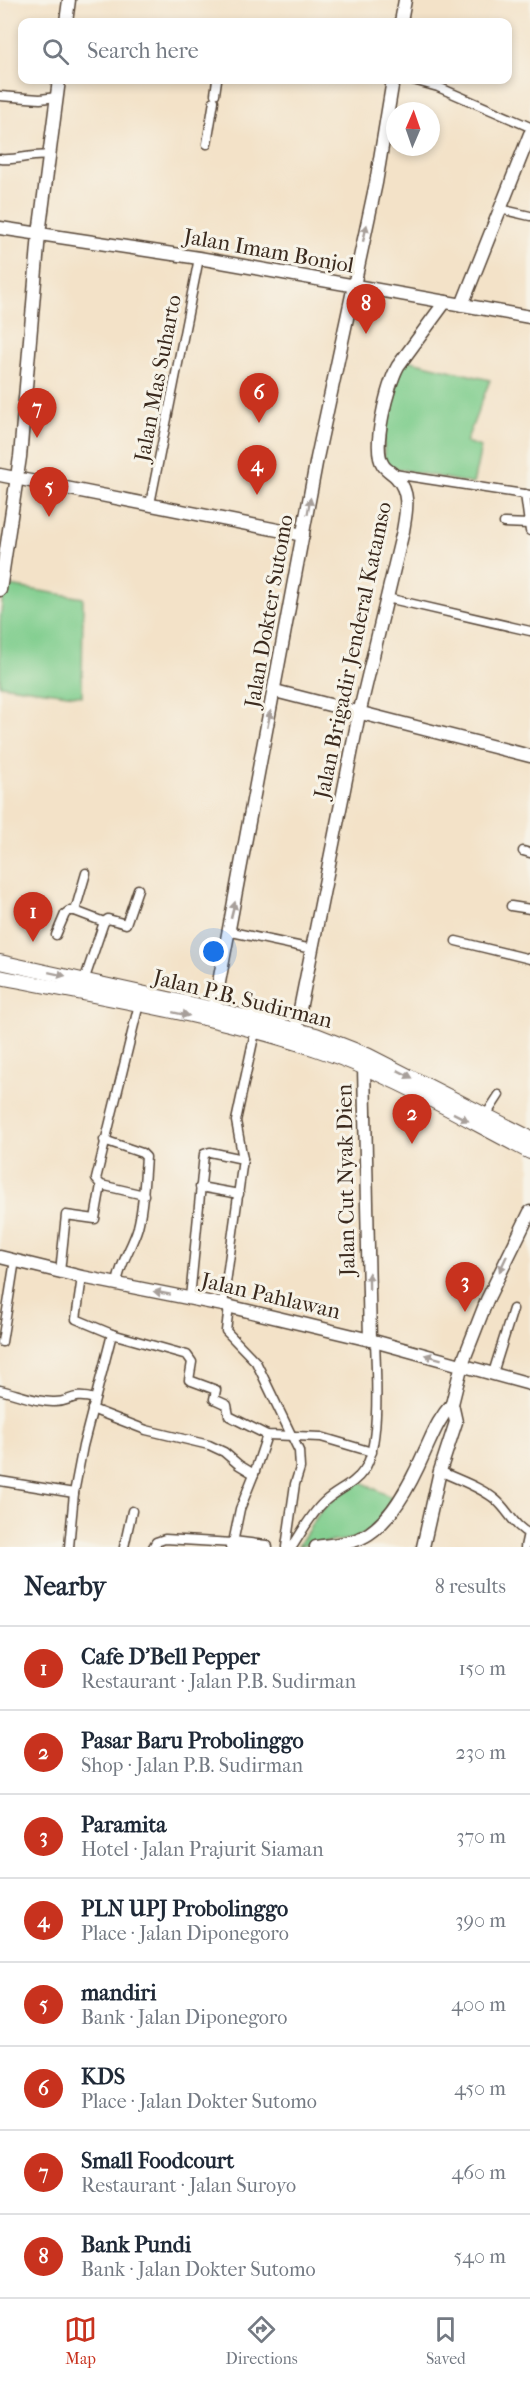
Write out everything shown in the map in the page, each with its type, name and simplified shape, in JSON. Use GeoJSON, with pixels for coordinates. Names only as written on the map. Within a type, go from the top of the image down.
{"type":"FeatureCollection","features":[{"type":"Feature","properties":{"kind":"main road","name":"Jalan P.B. Sudirman"},"geometry":{"type":"LineString","coordinates":[[0,962],[365,1061],[530,1152]]}},
{"type":"Feature","properties":{"kind":"main road","name":"Jalan P.B. Sudirman"},"geometry":{"type":"LineString","coordinates":[[0,977],[82,986]]}},
{"type":"Feature","properties":{"kind":"main road","name":"Jalan P.B. Sudirman"},"geometry":{"type":"LineString","coordinates":[[141,999],[214,1009],[296,1029],[486,1115],[530,1138]]}},
{"type":"Feature","properties":{"kind":"street"},"geometry":{"type":"LineString","coordinates":[[67,18],[69,0]]}},
{"type":"Feature","properties":{"kind":"street"},"geometry":{"type":"LineString","coordinates":[[402,18],[405,0]]}},
{"type":"Feature","properties":{"kind":"street"},"geometry":{"type":"LineString","coordinates":[[0,590],[20,458],[39,234],[59,84]]}},
{"type":"Feature","properties":{"kind":"street"},"geometry":{"type":"LineString","coordinates":[[207,144],[217,84]]}},
{"type":"Feature","properties":{"kind":"street","name":"Jalan Dokter Sutomo"},"geometry":{"type":"LineString","coordinates":[[214,1009],[227,931],[237,891],[352,286],[376,183],[392,84]]}},
{"type":"Feature","properties":{"kind":"street"},"geometry":{"type":"LineString","coordinates":[[427,84],[530,127]]}},
{"type":"Feature","properties":{"kind":"street"},"geometry":{"type":"LineString","coordinates":[[0,96],[40,99],[57,97]]}},
{"type":"Feature","properties":{"kind":"street"},"geometry":{"type":"LineString","coordinates":[[462,305],[530,135]]}},
{"type":"Feature","properties":{"kind":"street"},"geometry":{"type":"LineString","coordinates":[[0,159],[29,159],[41,154],[50,156]]}},
{"type":"Feature","properties":{"kind":"street"},"geometry":{"type":"LineString","coordinates":[[500,209],[530,216]]}},
{"type":"Feature","properties":{"kind":"street","name":"Jalan Imam Bonjol"},"geometry":{"type":"LineString","coordinates":[[0,228],[198,258],[530,317]]}},
{"type":"Feature","properties":{"kind":"street","name":"Jalan Mas Suharto"},"geometry":{"type":"LineString","coordinates":[[150,504],[198,258]]}},
{"type":"Feature","properties":{"kind":"street","name":"Jalan Brigadir Jenderal Katamso"},"geometry":{"type":"LineString","coordinates":[[296,1029],[359,714],[407,505],[399,476],[382,464],[379,445],[382,420],[393,375],[445,302]]}},
{"type":"Feature","properties":{"kind":"street"},"geometry":{"type":"LineString","coordinates":[[0,475],[303,536]]}},
{"type":"Feature","properties":{"kind":"street"},"geometry":{"type":"LineString","coordinates":[[399,476],[527,494],[530,528],[504,523]]}},
{"type":"Feature","properties":{"kind":"street"},"geometry":{"type":"LineString","coordinates":[[387,598],[530,631]]}},
{"type":"Feature","properties":{"kind":"street"},"geometry":{"type":"LineString","coordinates":[[275,691],[530,756]]}},
{"type":"Feature","properties":{"kind":"street"},"geometry":{"type":"LineString","coordinates":[[75,910],[86,873]]}},
{"type":"Feature","properties":{"kind":"street"},"geometry":{"type":"LineString","coordinates":[[82,986],[104,922],[108,919],[126,924],[138,890]]}},
{"type":"Feature","properties":{"kind":"street"},"geometry":{"type":"LineString","coordinates":[[511,906],[530,909]]}},
{"type":"Feature","properties":{"kind":"street"},"geometry":{"type":"LineString","coordinates":[[56,935],[69,910],[75,910],[104,922]]}},
{"type":"Feature","properties":{"kind":"street"},"geometry":{"type":"LineString","coordinates":[[227,931],[312,949]]}},
{"type":"Feature","properties":{"kind":"street"},"geometry":{"type":"LineString","coordinates":[[456,941],[530,959]]}},
{"type":"Feature","properties":{"kind":"street"},"geometry":{"type":"LineString","coordinates":[[141,999],[96,1179],[101,1185],[144,1195]]}},
{"type":"Feature","properties":{"kind":"street"},"geometry":{"type":"LineString","coordinates":[[255,1032],[236,1121],[243,1158],[226,1305],[226,1331],[256,1362],[299,1451],[300,1459],[286,1535],[286,1547]]}},
{"type":"Feature","properties":{"kind":"street","name":"Jalan Cut Nyak Dien"},"geometry":{"type":"LineString","coordinates":[[365,1061],[373,1341]]}},
{"type":"Feature","properties":{"kind":"street"},"geometry":{"type":"LineString","coordinates":[[486,1115],[499,1095]]}},
{"type":"Feature","properties":{"kind":"street"},"geometry":{"type":"LineString","coordinates":[[105,1140],[144,1155],[144,1195],[138,1228],[123,1259],[117,1284]]}},
{"type":"Feature","properties":{"kind":"street"},"geometry":{"type":"LineString","coordinates":[[190,1298],[203,1159],[207,1152],[243,1158]]}},
{"type":"Feature","properties":{"kind":"street"},"geometry":{"type":"LineString","coordinates":[[60,1272],[66,1216],[95,1219],[101,1185]]}},
{"type":"Feature","properties":{"kind":"street"},"geometry":{"type":"LineString","coordinates":[[200,1187],[239,1194]]}},
{"type":"Feature","properties":{"kind":"street"},"geometry":{"type":"LineString","coordinates":[[423,1547],[440,1471],[456,1422],[452,1404],[462,1364],[487,1300],[530,1212]]}},
{"type":"Feature","properties":{"kind":"street","name":"Jalan Pahlawan"},"geometry":{"type":"LineString","coordinates":[[0,1257],[82,1277],[226,1305],[462,1364],[530,1384]]}},
{"type":"Feature","properties":{"kind":"street"},"geometry":{"type":"LineString","coordinates":[[2,1342],[15,1260]]}},
{"type":"Feature","properties":{"kind":"street"},"geometry":{"type":"LineString","coordinates":[[82,1277],[76,1319],[111,1334],[187,1355],[192,1362],[189,1380],[216,1390],[214,1399],[227,1405],[229,1416],[267,1435],[321,1437],[372,1452]]}},
{"type":"Feature","properties":{"kind":"street"},"geometry":{"type":"LineString","coordinates":[[493,1373],[513,1309]]}},
{"type":"Feature","properties":{"kind":"street"},"geometry":{"type":"LineString","coordinates":[[69,1547],[74,1493],[111,1334]]}},
{"type":"Feature","properties":{"kind":"street"},"geometry":{"type":"LineString","coordinates":[[292,1547],[320,1506],[363,1472],[372,1452],[373,1341]]}},
{"type":"Feature","properties":{"kind":"street"},"geometry":{"type":"LineString","coordinates":[[0,1390],[50,1402],[79,1395],[95,1399]]}},
{"type":"Feature","properties":{"kind":"street"},"geometry":{"type":"LineString","coordinates":[[316,1547],[356,1540],[371,1533],[385,1520],[417,1471],[441,1416],[452,1404]]}},
{"type":"Feature","properties":{"kind":"street"},"geometry":{"type":"LineString","coordinates":[[92,1409],[146,1430],[215,1447],[254,1474]]}},
{"type":"Feature","properties":{"kind":"street"},"geometry":{"type":"LineString","coordinates":[[233,1545],[240,1509],[267,1435]]}},
{"type":"Feature","properties":{"kind":"street"},"geometry":{"type":"LineString","coordinates":[[440,1471],[498,1501],[514,1522],[529,1534],[525,1547]]}},
{"type":"Feature","properties":{"kind":"street"},"geometry":{"type":"LineString","coordinates":[[0,1481],[74,1493]]}},
{"type":"Feature","properties":{"kind":"street"},"geometry":{"type":"LineString","coordinates":[[124,1547],[132,1511]]}},
{"type":"Feature","properties":{"kind":"street"},"geometry":{"type":"LineString","coordinates":[[153,1547],[156,1542],[165,1539],[266,1547]]}},
{"type":"Feature","properties":{"kind":"green space"},"geometry":{"type":"Polygon","coordinates":[[[403,359],[490,380],[466,442],[481,447],[473,484],[384,466],[384,412],[403,359]]]}},
{"type":"Feature","properties":{"kind":"green space"},"geometry":{"type":"Polygon","coordinates":[[[4,585],[83,598],[82,696],[0,685],[0,622],[4,585]]]}},
{"type":"Feature","properties":{"kind":"green space"},"geometry":{"type":"Polygon","coordinates":[[[360,1481],[396,1500],[368,1532],[354,1539],[298,1546],[320,1512],[332,1500],[360,1481]]]}},
{"type":"Feature","properties":{"kind":"place","name":"Bank Pundi"},"geometry":{"type":"Point","coordinates":[366,334]}},
{"type":"Feature","properties":{"kind":"place","name":"KDS"},"geometry":{"type":"Point","coordinates":[259,423]}},
{"type":"Feature","properties":{"kind":"place","name":"Small Foodcourt"},"geometry":{"type":"Point","coordinates":[37,438]}},
{"type":"Feature","properties":{"kind":"place","name":"PLN UPJ Probolinggo"},"geometry":{"type":"Point","coordinates":[257,495]}},
{"type":"Feature","properties":{"kind":"place","name":"mandiri"},"geometry":{"type":"Point","coordinates":[49,517]}},
{"type":"Feature","properties":{"kind":"place","name":"Cafe D'Bell Pepper"},"geometry":{"type":"Point","coordinates":[33,942]}},
{"type":"Feature","properties":{"kind":"place","name":"Pasar Baru Probolinggo"},"geometry":{"type":"Point","coordinates":[412,1144]}},
{"type":"Feature","properties":{"kind":"place","name":"Paramita"},"geometry":{"type":"Point","coordinates":[465,1312]}}]}
